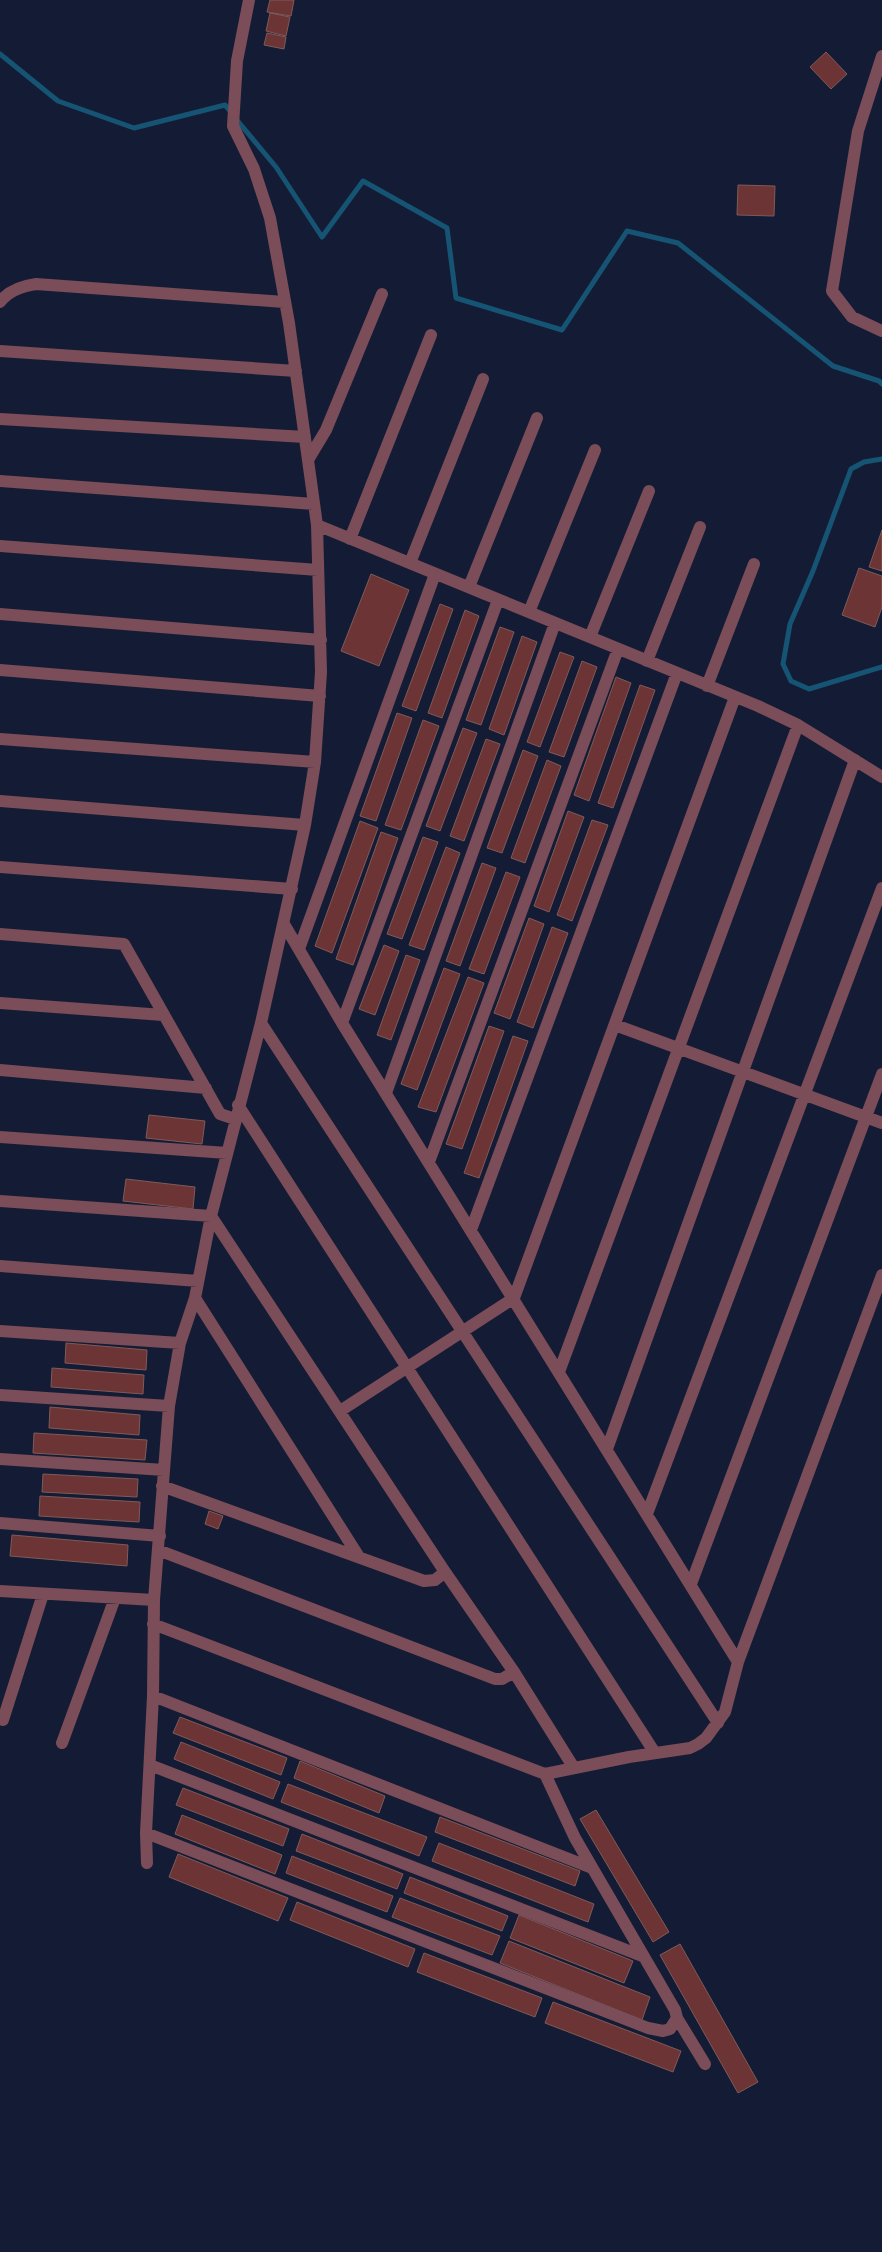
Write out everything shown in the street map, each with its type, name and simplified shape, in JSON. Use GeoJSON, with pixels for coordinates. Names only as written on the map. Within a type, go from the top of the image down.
{"type":"FeatureCollection","features":[{"type":"Feature","properties":{"kind":"street"},"geometry":{"type":"LineString","coordinates":[[147,1863],[146,1833],[153,1696],[154,1600],[169,1406],[180,1343],[195,1298],[211,1216],[238,1105],[261,1023],[306,825],[315,762],[320,696],[321,640],[317,525],[296,371],[270,218],[254,169],[233,126],[237,61],[249,0]]}},
{"type":"Feature","properties":{"kind":"street"},"geometry":{"type":"LineString","coordinates":[[882,56],[858,131],[832,291],[852,317],[882,331]]}},
{"type":"Feature","properties":{"kind":"street"},"geometry":{"type":"LineString","coordinates":[[0,302],[6,294],[21,286],[36,284],[284,302]]}},
{"type":"Feature","properties":{"kind":"street"},"geometry":{"type":"LineString","coordinates":[[308,460],[326,430],[382,294]]}},
{"type":"Feature","properties":{"kind":"street"},"geometry":{"type":"LineString","coordinates":[[350,539],[431,335]]}},
{"type":"Feature","properties":{"kind":"street"},"geometry":{"type":"LineString","coordinates":[[0,351],[296,371]]}},
{"type":"Feature","properties":{"kind":"street"},"geometry":{"type":"LineString","coordinates":[[410,563],[483,379]]}},
{"type":"Feature","properties":{"kind":"street"},"geometry":{"type":"LineString","coordinates":[[469,588],[537,418]]}},
{"type":"Feature","properties":{"kind":"street"},"geometry":{"type":"LineString","coordinates":[[0,419],[305,437]]}},
{"type":"Feature","properties":{"kind":"street"},"geometry":{"type":"LineString","coordinates":[[529,612],[596,450]]}},
{"type":"Feature","properties":{"kind":"street"},"geometry":{"type":"LineString","coordinates":[[0,482],[314,504]]}},
{"type":"Feature","properties":{"kind":"street"},"geometry":{"type":"LineString","coordinates":[[590,637],[649,491]]}},
{"type":"Feature","properties":{"kind":"street"},"geometry":{"type":"LineString","coordinates":[[317,525],[735,697],[798,725],[882,777]]}},
{"type":"Feature","properties":{"kind":"street"},"geometry":{"type":"LineString","coordinates":[[648,661],[700,527]]}},
{"type":"Feature","properties":{"kind":"street"},"geometry":{"type":"LineString","coordinates":[[0,546],[318,570]]}},
{"type":"Feature","properties":{"kind":"street"},"geometry":{"type":"LineString","coordinates":[[707,686],[754,564]]}},
{"type":"Feature","properties":{"kind":"street"},"geometry":{"type":"LineString","coordinates":[[299,949],[435,574]]}},
{"type":"Feature","properties":{"kind":"street"},"geometry":{"type":"LineString","coordinates":[[342,1023],[498,600]]}},
{"type":"Feature","properties":{"kind":"street"},"geometry":{"type":"LineString","coordinates":[[0,614],[321,640]]}},
{"type":"Feature","properties":{"kind":"street"},"geometry":{"type":"LineString","coordinates":[[386,1093],[555,623]]}},
{"type":"Feature","properties":{"kind":"street"},"geometry":{"type":"LineString","coordinates":[[428,1162],[618,649]]}},
{"type":"Feature","properties":{"kind":"street"},"geometry":{"type":"LineString","coordinates":[[0,670],[320,696]]}},
{"type":"Feature","properties":{"kind":"street"},"geometry":{"type":"LineString","coordinates":[[471,1230],[677,673]]}},
{"type":"Feature","properties":{"kind":"street"},"geometry":{"type":"LineString","coordinates":[[340,1411],[514,1298],[735,697]]}},
{"type":"Feature","properties":{"kind":"street"},"geometry":{"type":"LineString","coordinates":[[559,1372],[798,725]]}},
{"type":"Feature","properties":{"kind":"street"},"geometry":{"type":"LineString","coordinates":[[0,739],[315,762]]}},
{"type":"Feature","properties":{"kind":"street"},"geometry":{"type":"LineString","coordinates":[[607,1449],[855,760]]}},
{"type":"Feature","properties":{"kind":"street"},"geometry":{"type":"LineString","coordinates":[[0,801],[306,825]]}},
{"type":"Feature","properties":{"kind":"street"},"geometry":{"type":"LineString","coordinates":[[0,867],[292,889]]}},
{"type":"Feature","properties":{"kind":"street"},"geometry":{"type":"LineString","coordinates":[[648,1514],[882,888]]}},
{"type":"Feature","properties":{"kind":"street"},"geometry":{"type":"LineString","coordinates":[[284,924],[342,1023],[738,1662]]}},
{"type":"Feature","properties":{"kind":"street"},"geometry":{"type":"LineString","coordinates":[[0,934],[124,944],[220,1114],[235,1119]]}},
{"type":"Feature","properties":{"kind":"street"},"geometry":{"type":"LineString","coordinates":[[0,1003],[163,1015]]}},
{"type":"Feature","properties":{"kind":"street"},"geometry":{"type":"LineString","coordinates":[[261,1023],[718,1723]]}},
{"type":"Feature","properties":{"kind":"street"},"geometry":{"type":"LineString","coordinates":[[615,1026],[882,1123]]}},
{"type":"Feature","properties":{"kind":"street"},"geometry":{"type":"LineString","coordinates":[[0,1070],[206,1088]]}},
{"type":"Feature","properties":{"kind":"street"},"geometry":{"type":"LineString","coordinates":[[691,1584],[882,1074]]}},
{"type":"Feature","properties":{"kind":"street"},"geometry":{"type":"LineString","coordinates":[[238,1105],[655,1753]]}},
{"type":"Feature","properties":{"kind":"street"},"geometry":{"type":"LineString","coordinates":[[0,1137],[227,1153]]}},
{"type":"Feature","properties":{"kind":"street"},"geometry":{"type":"LineString","coordinates":[[0,1201],[211,1216]]}},
{"type":"Feature","properties":{"kind":"street"},"geometry":{"type":"LineString","coordinates":[[211,1216],[445,1572],[514,1672],[574,1768]]}},
{"type":"Feature","properties":{"kind":"street"},"geometry":{"type":"LineString","coordinates":[[0,1266],[198,1281]]}},
{"type":"Feature","properties":{"kind":"street"},"geometry":{"type":"LineString","coordinates":[[153,1624],[545,1774],[690,1748],[706,1738],[725,1712],[738,1662],[882,1275]]}},
{"type":"Feature","properties":{"kind":"street"},"geometry":{"type":"LineString","coordinates":[[195,1298],[360,1557]]}},
{"type":"Feature","properties":{"kind":"street"},"geometry":{"type":"LineString","coordinates":[[0,1331],[180,1343]]}},
{"type":"Feature","properties":{"kind":"street"},"geometry":{"type":"LineString","coordinates":[[0,1394],[169,1406]]}},
{"type":"Feature","properties":{"kind":"street"},"geometry":{"type":"LineString","coordinates":[[0,1459],[164,1470]]}},
{"type":"Feature","properties":{"kind":"street"},"geometry":{"type":"LineString","coordinates":[[162,1486],[424,1581],[435,1580],[445,1572]]}},
{"type":"Feature","properties":{"kind":"street"},"geometry":{"type":"LineString","coordinates":[[0,1523],[160,1536]]}},
{"type":"Feature","properties":{"kind":"street"},"geometry":{"type":"LineString","coordinates":[[158,1550],[496,1679],[502,1680],[514,1672]]}},
{"type":"Feature","properties":{"kind":"street"},"geometry":{"type":"LineString","coordinates":[[0,1592],[154,1600]]}},
{"type":"Feature","properties":{"kind":"street"},"geometry":{"type":"LineString","coordinates":[[3,1720],[43,1594]]}},
{"type":"Feature","properties":{"kind":"street"},"geometry":{"type":"LineString","coordinates":[[62,1743],[115,1598]]}},
{"type":"Feature","properties":{"kind":"street"},"geometry":{"type":"LineString","coordinates":[[153,1696],[592,1868]]}},
{"type":"Feature","properties":{"kind":"street"},"geometry":{"type":"LineString","coordinates":[[150,1765],[642,1956]]}},
{"type":"Feature","properties":{"kind":"street"},"geometry":{"type":"LineString","coordinates":[[545,1774],[592,1868],[642,1956],[676,2010],[677,2018],[705,2064]]}},
{"type":"Feature","properties":{"kind":"street"},"geometry":{"type":"LineString","coordinates":[[146,1833],[648,2028],[663,2031],[670,2029],[677,2018]]}},
{"type":"Feature","properties":{"kind":"building"},"geometry":{"type":"Polygon","coordinates":[[[270,0],[294,0],[291,16],[267,12],[270,0]]]}},
{"type":"Feature","properties":{"kind":"building"},"geometry":{"type":"Polygon","coordinates":[[[270,13],[290,17],[286,36],[266,31],[270,13]]]}},
{"type":"Feature","properties":{"kind":"building"},"geometry":{"type":"Polygon","coordinates":[[[267,33],[286,37],[284,49],[264,45],[267,33]]]}},
{"type":"Feature","properties":{"kind":"building"},"geometry":{"type":"Polygon","coordinates":[[[826,52],[847,74],[831,89],[810,67],[826,52]]]}},
{"type":"Feature","properties":{"kind":"building"},"geometry":{"type":"Polygon","coordinates":[[[738,185],[775,186],[774,216],[737,215],[738,185]]]}},
{"type":"Feature","properties":{"kind":"building"},"geometry":{"type":"Polygon","coordinates":[[[882,530],[882,571],[869,567],[882,530]]]}},
{"type":"Feature","properties":{"kind":"building"},"geometry":{"type":"Polygon","coordinates":[[[859,568],[882,576],[882,607],[875,627],[842,615],[859,568]]]}},
{"type":"Feature","properties":{"kind":"building"},"geometry":{"type":"Polygon","coordinates":[[[371,574],[409,590],[379,666],[341,651],[371,574]]]}},
{"type":"Feature","properties":{"kind":"building"},"geometry":{"type":"Polygon","coordinates":[[[440,604],[453,609],[416,711],[402,706],[440,604]]]}},
{"type":"Feature","properties":{"kind":"building"},"geometry":{"type":"Polygon","coordinates":[[[465,610],[479,616],[442,718],[428,713],[465,610]]]}},
{"type":"Feature","properties":{"kind":"building"},"geometry":{"type":"Polygon","coordinates":[[[500,627],[514,632],[481,725],[466,720],[500,627]]]}},
{"type":"Feature","properties":{"kind":"building"},"geometry":{"type":"Polygon","coordinates":[[[522,636],[537,642],[504,735],[489,729],[522,636]]]}},
{"type":"Feature","properties":{"kind":"building"},"geometry":{"type":"Polygon","coordinates":[[[560,652],[574,657],[540,747],[527,742],[560,652]]]}},
{"type":"Feature","properties":{"kind":"building"},"geometry":{"type":"Polygon","coordinates":[[[582,661],[597,667],[564,757],[549,752],[582,661]]]}},
{"type":"Feature","properties":{"kind":"building"},"geometry":{"type":"Polygon","coordinates":[[[616,677],[631,683],[589,801],[574,795],[616,677]]]}},
{"type":"Feature","properties":{"kind":"building"},"geometry":{"type":"Polygon","coordinates":[[[640,685],[655,690],[613,808],[598,803],[640,685]]]}},
{"type":"Feature","properties":{"kind":"building"},"geometry":{"type":"Polygon","coordinates":[[[397,713],[412,718],[376,821],[360,816],[397,713]]]}},
{"type":"Feature","properties":{"kind":"building"},"geometry":{"type":"Polygon","coordinates":[[[423,720],[439,726],[401,830],[385,825],[423,720]]]}},
{"type":"Feature","properties":{"kind":"building"},"geometry":{"type":"Polygon","coordinates":[[[463,728],[477,733],[440,831],[426,826],[463,728]]]}},
{"type":"Feature","properties":{"kind":"building"},"geometry":{"type":"Polygon","coordinates":[[[486,739],[500,744],[464,841],[450,836],[486,739]]]}},
{"type":"Feature","properties":{"kind":"building"},"geometry":{"type":"Polygon","coordinates":[[[523,750],[538,756],[502,853],[487,848],[523,750]]]}},
{"type":"Feature","properties":{"kind":"building"},"geometry":{"type":"Polygon","coordinates":[[[547,760],[561,766],[525,863],[511,858],[547,760]]]}},
{"type":"Feature","properties":{"kind":"building"},"geometry":{"type":"Polygon","coordinates":[[[568,811],[584,817],[549,912],[534,906],[568,811]]]}},
{"type":"Feature","properties":{"kind":"building"},"geometry":{"type":"Polygon","coordinates":[[[592,820],[608,825],[572,921],[557,915],[592,820]]]}},
{"type":"Feature","properties":{"kind":"building"},"geometry":{"type":"Polygon","coordinates":[[[360,821],[378,828],[332,953],[315,946],[360,821]]]}},
{"type":"Feature","properties":{"kind":"building"},"geometry":{"type":"Polygon","coordinates":[[[381,832],[398,838],[353,965],[336,959],[381,832]]]}},
{"type":"Feature","properties":{"kind":"building"},"geometry":{"type":"Polygon","coordinates":[[[423,837],[438,842],[402,939],[387,934],[423,837]]]}},
{"type":"Feature","properties":{"kind":"building"},"geometry":{"type":"Polygon","coordinates":[[[446,847],[460,853],[424,950],[409,945],[446,847]]]}},
{"type":"Feature","properties":{"kind":"building"},"geometry":{"type":"Polygon","coordinates":[[[482,863],[496,868],[460,966],[446,961],[482,863]]]}},
{"type":"Feature","properties":{"kind":"building"},"geometry":{"type":"Polygon","coordinates":[[[506,872],[520,877],[484,974],[469,969],[506,872]]]}},
{"type":"Feature","properties":{"kind":"building"},"geometry":{"type":"Polygon","coordinates":[[[529,918],[544,924],[510,1019],[494,1013],[529,918]]]}},
{"type":"Feature","properties":{"kind":"building"},"geometry":{"type":"Polygon","coordinates":[[[552,927],[568,933],[533,1028],[517,1022],[552,927]]]}},
{"type":"Feature","properties":{"kind":"building"},"geometry":{"type":"Polygon","coordinates":[[[384,945],[399,951],[375,1015],[359,1009],[384,945]]]}},
{"type":"Feature","properties":{"kind":"building"},"geometry":{"type":"Polygon","coordinates":[[[406,955],[420,960],[391,1040],[377,1035],[406,955]]]}},
{"type":"Feature","properties":{"kind":"building"},"geometry":{"type":"Polygon","coordinates":[[[444,968],[460,974],[417,1090],[401,1084],[444,968]]]}},
{"type":"Feature","properties":{"kind":"building"},"geometry":{"type":"Polygon","coordinates":[[[468,977],[484,983],[436,1112],[418,1107],[468,977]]]}},
{"type":"Feature","properties":{"kind":"building"},"geometry":{"type":"Polygon","coordinates":[[[489,1026],[504,1031],[462,1149],[446,1144],[489,1026]]]}},
{"type":"Feature","properties":{"kind":"building"},"geometry":{"type":"Polygon","coordinates":[[[513,1036],[528,1041],[479,1178],[464,1173],[513,1036]]]}},
{"type":"Feature","properties":{"kind":"building"},"geometry":{"type":"Polygon","coordinates":[[[149,1115],[205,1121],[202,1144],[146,1138],[149,1115]]]}},
{"type":"Feature","properties":{"kind":"building"},"geometry":{"type":"Polygon","coordinates":[[[126,1179],[195,1187],[193,1209],[123,1201],[126,1179]]]}},
{"type":"Feature","properties":{"kind":"building"},"geometry":{"type":"Polygon","coordinates":[[[66,1343],[147,1350],[146,1370],[65,1363],[66,1343]]]}},
{"type":"Feature","properties":{"kind":"building"},"geometry":{"type":"Polygon","coordinates":[[[52,1368],[144,1375],[143,1394],[51,1387],[52,1368]]]}},
{"type":"Feature","properties":{"kind":"building"},"geometry":{"type":"Polygon","coordinates":[[[50,1407],[140,1415],[139,1435],[49,1428],[50,1407]]]}},
{"type":"Feature","properties":{"kind":"building"},"geometry":{"type":"Polygon","coordinates":[[[34,1433],[147,1440],[145,1460],[33,1453],[34,1433]]]}},
{"type":"Feature","properties":{"kind":"building"},"geometry":{"type":"Polygon","coordinates":[[[43,1474],[138,1479],[137,1497],[42,1492],[43,1474]]]}},
{"type":"Feature","properties":{"kind":"building"},"geometry":{"type":"Polygon","coordinates":[[[40,1496],[140,1502],[139,1522],[39,1516],[40,1496]]]}},
{"type":"Feature","properties":{"kind":"building"},"geometry":{"type":"Polygon","coordinates":[[[209,1511],[223,1516],[218,1529],[205,1524],[209,1511]]]}},
{"type":"Feature","properties":{"kind":"building"},"geometry":{"type":"Polygon","coordinates":[[[12,1535],[128,1545],[127,1566],[10,1556],[12,1535]]]}},
{"type":"Feature","properties":{"kind":"building"},"geometry":{"type":"Polygon","coordinates":[[[180,1717],[287,1758],[281,1775],[173,1733],[180,1717]]]}},
{"type":"Feature","properties":{"kind":"building"},"geometry":{"type":"Polygon","coordinates":[[[181,1742],[280,1782],[273,1799],[174,1759],[181,1742]]]}},
{"type":"Feature","properties":{"kind":"building"},"geometry":{"type":"Polygon","coordinates":[[[300,1761],[385,1796],[379,1813],[294,1778],[300,1761]]]}},
{"type":"Feature","properties":{"kind":"building"},"geometry":{"type":"Polygon","coordinates":[[[288,1784],[427,1837],[419,1856],[281,1802],[288,1784]]]}},
{"type":"Feature","properties":{"kind":"building"},"geometry":{"type":"Polygon","coordinates":[[[183,1788],[289,1829],[283,1846],[176,1805],[183,1788]]]}},
{"type":"Feature","properties":{"kind":"building"},"geometry":{"type":"Polygon","coordinates":[[[596,1810],[669,1932],[653,1942],[580,1819],[596,1810]]]}},
{"type":"Feature","properties":{"kind":"building"},"geometry":{"type":"Polygon","coordinates":[[[182,1815],[282,1855],[275,1874],[175,1834],[182,1815]]]}},
{"type":"Feature","properties":{"kind":"building"},"geometry":{"type":"Polygon","coordinates":[[[440,1817],[580,1871],[575,1886],[435,1832],[440,1817]]]}},
{"type":"Feature","properties":{"kind":"building"},"geometry":{"type":"Polygon","coordinates":[[[302,1834],[403,1874],[397,1889],[296,1851],[302,1834]]]}},
{"type":"Feature","properties":{"kind":"building"},"geometry":{"type":"Polygon","coordinates":[[[439,1843],[594,1904],[588,1922],[432,1861],[439,1843]]]}},
{"type":"Feature","properties":{"kind":"building"},"geometry":{"type":"Polygon","coordinates":[[[178,1854],[288,1898],[278,1921],[169,1877],[178,1854]]]}},
{"type":"Feature","properties":{"kind":"building"},"geometry":{"type":"Polygon","coordinates":[[[292,1856],[393,1896],[387,1912],[286,1873],[292,1856]]]}},
{"type":"Feature","properties":{"kind":"building"},"geometry":{"type":"Polygon","coordinates":[[[410,1877],[508,1916],[502,1931],[404,1893],[410,1877]]]}},
{"type":"Feature","properties":{"kind":"building"},"geometry":{"type":"Polygon","coordinates":[[[400,1898],[500,1936],[492,1955],[392,1917],[400,1898]]]}},
{"type":"Feature","properties":{"kind":"building"},"geometry":{"type":"Polygon","coordinates":[[[297,1902],[415,1949],[408,1967],[290,1920],[297,1902]]]}},
{"type":"Feature","properties":{"kind":"building"},"geometry":{"type":"Polygon","coordinates":[[[519,1915],[633,1961],[624,1983],[510,1938],[519,1915]]]}},
{"type":"Feature","properties":{"kind":"building"},"geometry":{"type":"Polygon","coordinates":[[[509,1941],[650,1997],[642,2020],[500,1963],[509,1941]]]}},
{"type":"Feature","properties":{"kind":"building"},"geometry":{"type":"Polygon","coordinates":[[[680,1944],[758,2082],[738,2093],[660,1955],[680,1944]]]}},
{"type":"Feature","properties":{"kind":"building"},"geometry":{"type":"Polygon","coordinates":[[[424,1953],[542,1998],[535,2017],[417,1972],[424,1953]]]}},
{"type":"Feature","properties":{"kind":"building"},"geometry":{"type":"Polygon","coordinates":[[[553,2002],[681,2051],[673,2072],[545,2023],[553,2002]]]}},
{"type":"Feature","properties":{"kind":"waterway"},"geometry":{"type":"LineString","coordinates":[[0,54],[58,101],[134,128],[225,105],[231,112]]}},
{"type":"Feature","properties":{"kind":"waterway"},"geometry":{"type":"LineString","coordinates":[[236,119],[276,167],[322,237],[363,181],[447,228],[456,298],[562,330],[627,231],[678,243],[833,366],[879,381],[882,384]]}},
{"type":"Feature","properties":{"kind":"waterway"},"geometry":{"type":"LineString","coordinates":[[882,459],[864,462],[851,469],[813,571],[790,624],[783,664],[791,681],[809,689],[882,667]]}}]}
